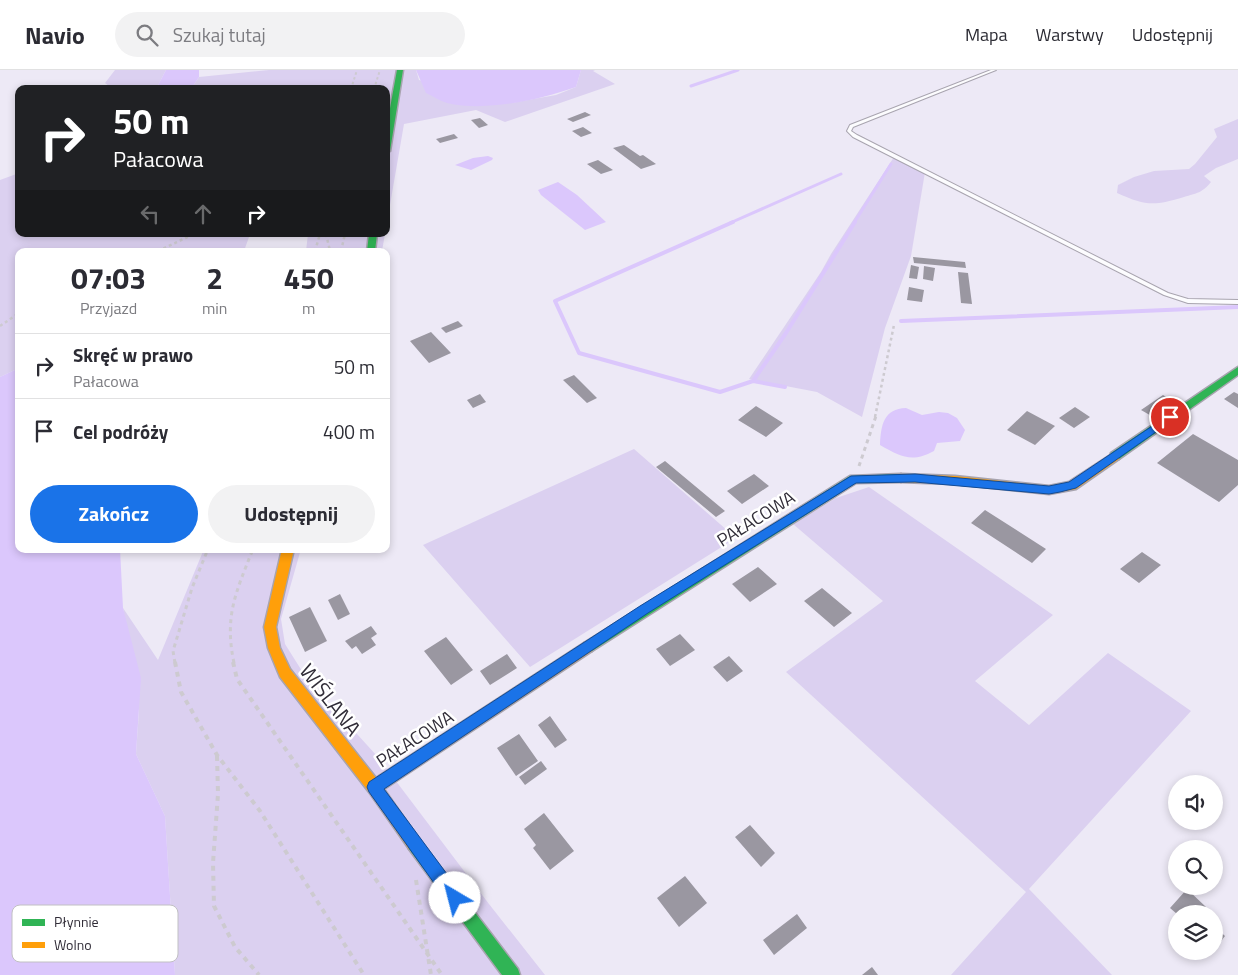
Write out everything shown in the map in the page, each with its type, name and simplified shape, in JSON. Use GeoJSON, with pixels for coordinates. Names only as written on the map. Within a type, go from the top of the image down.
{"type":"FeatureCollection","features":[{"type":"Feature","properties":{"kind":"street"},"geometry":{"type":"LineString","coordinates":[[390,128],[400,70]]}},
{"type":"Feature","properties":{"kind":"street"},"geometry":{"type":"LineString","coordinates":[[854,479],[915,478],[956,480],[1049,490],[1072,486],[1238,370]]}},
{"type":"Feature","properties":{"kind":"street","name":"PAŁACOWA"},"geometry":{"type":"LineString","coordinates":[[374,787],[644,610],[854,479]]}},
{"type":"Feature","properties":{"kind":"street","name":"WIŚLANA"},"geometry":{"type":"LineString","coordinates":[[287,553],[270,627],[274,648],[284,673],[374,787],[512,975]]}},
{"type":"Feature","properties":{"kind":"lane"},"geometry":{"type":"LineString","coordinates":[[994,70],[851,126],[849,130],[855,136],[1166,294],[1188,302],[1238,302]]}},
{"type":"Feature","properties":{"kind":"path"},"geometry":{"type":"LineString","coordinates":[[352,85],[357,70]]}},
{"type":"Feature","properties":{"kind":"path"},"geometry":{"type":"LineString","coordinates":[[375,85],[380,70]]}},
{"type":"Feature","properties":{"kind":"path"},"geometry":{"type":"LineString","coordinates":[[164,248],[188,237]]}},
{"type":"Feature","properties":{"kind":"path"},"geometry":{"type":"LineString","coordinates":[[0,326],[15,317]]}},
{"type":"Feature","properties":{"kind":"path"},"geometry":{"type":"LineString","coordinates":[[854,479],[879,406],[894,324]]}},
{"type":"Feature","properties":{"kind":"path"},"geometry":{"type":"LineString","coordinates":[[206,553],[192,588],[173,650],[181,692],[217,755],[260,811],[364,975]]}},
{"type":"Feature","properties":{"kind":"path"},"geometry":{"type":"LineString","coordinates":[[251,553],[237,590],[229,622],[231,653],[238,679],[442,975]]}},
{"type":"Feature","properties":{"kind":"path"},"geometry":{"type":"LineString","coordinates":[[217,755],[218,794],[213,863],[214,906],[235,947],[260,975]]}},
{"type":"Feature","properties":{"kind":"path"},"geometry":{"type":"LineString","coordinates":[[415,876],[431,975]]}},
{"type":"Feature","properties":{"kind":"shaded area"},"geometry":{"type":"Polygon","coordinates":[[[115,70],[166,70],[158,85],[108,85],[105,83],[115,70]]]}},
{"type":"Feature","properties":{"kind":"shaded area"},"geometry":{"type":"Polygon","coordinates":[[[166,70],[199,70],[199,77],[194,85],[158,85],[166,70]]]}},
{"type":"Feature","properties":{"kind":"shaded area"},"geometry":{"type":"Polygon","coordinates":[[[269,70],[416,70],[419,80],[511,103],[556,95],[576,87],[581,70],[595,70],[593,71],[615,84],[505,122],[476,110],[404,124],[390,205],[390,85],[194,85],[199,77],[269,70]]]}},
{"type":"Feature","properties":{"kind":"shaded area"},"geometry":{"type":"Polygon","coordinates":[[[416,70],[581,70],[576,87],[529,100],[478,106],[447,103],[426,93],[416,70]]]}},
{"type":"Feature","properties":{"kind":"shaded area"},"geometry":{"type":"Polygon","coordinates":[[[1238,119],[1238,159],[1216,168],[1204,176],[1211,182],[1202,191],[1157,203],[1135,200],[1117,193],[1118,185],[1134,177],[1154,171],[1189,169],[1217,137],[1214,129],[1238,119]]]}},
{"type":"Feature","properties":{"kind":"shaded area"},"geometry":{"type":"Polygon","coordinates":[[[488,156],[493,158],[492,160],[471,170],[455,165],[473,158],[488,156]]]}},
{"type":"Feature","properties":{"kind":"shaded area"},"geometry":{"type":"Polygon","coordinates":[[[894,157],[925,172],[911,256],[885,328],[862,417],[817,392],[749,379],[821,272],[894,157]]]}},
{"type":"Feature","properties":{"kind":"shaded area"},"geometry":{"type":"Polygon","coordinates":[[[15,174],[15,237],[249,237],[245,248],[15,248],[15,370],[0,377],[0,180],[15,174]]]}},
{"type":"Feature","properties":{"kind":"shaded area"},"geometry":{"type":"Polygon","coordinates":[[[558,182],[577,195],[606,222],[585,230],[541,195],[538,190],[558,182]]]}},
{"type":"Feature","properties":{"kind":"shaded area"},"geometry":{"type":"Polygon","coordinates":[[[308,237],[384,237],[383,248],[306,248],[308,237]]]}},
{"type":"Feature","properties":{"kind":"shaded area"},"geometry":{"type":"Polygon","coordinates":[[[15,370],[15,553],[120,553],[123,608],[141,678],[136,754],[165,816],[171,905],[12,905],[12,962],[174,962],[175,975],[0,975],[0,377],[15,370]]]}},
{"type":"Feature","properties":{"kind":"shaded area"},"geometry":{"type":"Polygon","coordinates":[[[906,408],[922,415],[939,412],[948,413],[957,418],[965,430],[960,441],[937,443],[934,451],[913,458],[894,453],[880,445],[881,431],[885,419],[893,411],[906,408]]]}},
{"type":"Feature","properties":{"kind":"shaded area"},"geometry":{"type":"Polygon","coordinates":[[[634,449],[736,538],[530,667],[423,545],[634,449]]]}},
{"type":"Feature","properties":{"kind":"shaded area"},"geometry":{"type":"Polygon","coordinates":[[[869,487],[1053,615],[975,681],[1029,725],[1108,653],[1191,711],[1029,889],[1112,975],[951,975],[1026,892],[786,672],[883,601],[793,524],[836,498],[869,487]]]}},
{"type":"Feature","properties":{"kind":"shaded area"},"geometry":{"type":"Polygon","coordinates":[[[202,553],[300,553],[281,619],[285,644],[307,679],[377,756],[545,975],[175,975],[174,962],[178,962],[178,905],[171,905],[165,816],[136,754],[139,711],[123,608],[158,660],[202,553]]]}},
{"type":"Feature","properties":{"kind":"building"},"geometry":{"type":"Polygon","coordinates":[[[585,112],[591,115],[573,122],[567,119],[585,112]]]}},
{"type":"Feature","properties":{"kind":"building"},"geometry":{"type":"Polygon","coordinates":[[[480,118],[488,125],[479,128],[471,120],[480,118]]]}},
{"type":"Feature","properties":{"kind":"building"},"geometry":{"type":"Polygon","coordinates":[[[583,127],[592,133],[581,137],[572,131],[583,127]]]}},
{"type":"Feature","properties":{"kind":"building"},"geometry":{"type":"Polygon","coordinates":[[[454,134],[458,138],[440,143],[436,139],[454,134]]]}},
{"type":"Feature","properties":{"kind":"building"},"geometry":{"type":"Polygon","coordinates":[[[624,145],[656,164],[641,169],[613,148],[624,145]]]}},
{"type":"Feature","properties":{"kind":"building"},"geometry":{"type":"Polygon","coordinates":[[[598,160],[613,170],[601,174],[587,164],[598,160]]]}},
{"type":"Feature","properties":{"kind":"building"},"geometry":{"type":"Polygon","coordinates":[[[913,257],[965,262],[966,268],[914,263],[913,257]]]}},
{"type":"Feature","properties":{"kind":"building"},"geometry":{"type":"Polygon","coordinates":[[[911,265],[919,267],[917,279],[909,278],[911,265]]]}},
{"type":"Feature","properties":{"kind":"building"},"geometry":{"type":"Polygon","coordinates":[[[924,266],[935,268],[933,281],[923,279],[924,266]]]}},
{"type":"Feature","properties":{"kind":"building"},"geometry":{"type":"Polygon","coordinates":[[[958,272],[968,273],[972,304],[961,303],[958,272]]]}},
{"type":"Feature","properties":{"kind":"building"},"geometry":{"type":"Polygon","coordinates":[[[909,287],[924,290],[922,302],[907,300],[909,287]]]}},
{"type":"Feature","properties":{"kind":"building"},"geometry":{"type":"Polygon","coordinates":[[[458,321],[463,326],[446,333],[441,328],[458,321]]]}},
{"type":"Feature","properties":{"kind":"building"},"geometry":{"type":"Polygon","coordinates":[[[431,332],[451,353],[429,363],[410,341],[431,332]]]}},
{"type":"Feature","properties":{"kind":"building"},"geometry":{"type":"Polygon","coordinates":[[[574,375],[597,398],[587,403],[563,380],[574,375]]]}},
{"type":"Feature","properties":{"kind":"building"},"geometry":{"type":"Polygon","coordinates":[[[1234,392],[1238,394],[1238,408],[1224,399],[1234,392]]]}},
{"type":"Feature","properties":{"kind":"building"},"geometry":{"type":"Polygon","coordinates":[[[480,394],[486,402],[473,408],[467,400],[480,394]]]}},
{"type":"Feature","properties":{"kind":"building"},"geometry":{"type":"Polygon","coordinates":[[[1163,395],[1176,403],[1155,418],[1141,410],[1163,395]]]}},
{"type":"Feature","properties":{"kind":"building"},"geometry":{"type":"Polygon","coordinates":[[[756,406],[783,423],[766,437],[738,420],[756,406]]]}},
{"type":"Feature","properties":{"kind":"building"},"geometry":{"type":"Polygon","coordinates":[[[1075,407],[1090,417],[1074,428],[1059,418],[1075,407]]]}},
{"type":"Feature","properties":{"kind":"building"},"geometry":{"type":"Polygon","coordinates":[[[1027,411],[1055,426],[1035,445],[1007,430],[1027,411]]]}},
{"type":"Feature","properties":{"kind":"building"},"geometry":{"type":"Polygon","coordinates":[[[1193,434],[1238,460],[1238,485],[1219,502],[1157,463],[1193,434]]]}},
{"type":"Feature","properties":{"kind":"building"},"geometry":{"type":"Polygon","coordinates":[[[665,461],[725,511],[716,517],[656,467],[665,461]]]}},
{"type":"Feature","properties":{"kind":"building"},"geometry":{"type":"Polygon","coordinates":[[[754,474],[769,486],[742,504],[727,491],[754,474]]]}},
{"type":"Feature","properties":{"kind":"building"},"geometry":{"type":"Polygon","coordinates":[[[985,510],[1046,549],[1032,563],[971,523],[985,510]]]}},
{"type":"Feature","properties":{"kind":"building"},"geometry":{"type":"Polygon","coordinates":[[[1142,552],[1161,565],[1139,583],[1120,569],[1142,552]]]}},
{"type":"Feature","properties":{"kind":"building"},"geometry":{"type":"Polygon","coordinates":[[[758,567],[777,584],[750,602],[732,584],[758,567]]]}},
{"type":"Feature","properties":{"kind":"building"},"geometry":{"type":"Polygon","coordinates":[[[822,588],[852,613],[834,627],[804,601],[822,588]]]}},
{"type":"Feature","properties":{"kind":"building"},"geometry":{"type":"Polygon","coordinates":[[[340,594],[350,614],[338,620],[328,600],[340,594]]]}},
{"type":"Feature","properties":{"kind":"building"},"geometry":{"type":"Polygon","coordinates":[[[310,607],[327,641],[305,652],[289,617],[310,607]]]}},
{"type":"Feature","properties":{"kind":"building"},"geometry":{"type":"Polygon","coordinates":[[[371,626],[377,634],[371,638],[376,645],[362,654],[356,646],[352,649],[345,641],[371,626]]]}},
{"type":"Feature","properties":{"kind":"building"},"geometry":{"type":"Polygon","coordinates":[[[680,634],[695,650],[670,666],[656,649],[680,634]]]}},
{"type":"Feature","properties":{"kind":"building"},"geometry":{"type":"Polygon","coordinates":[[[446,637],[473,670],[451,685],[424,651],[446,637]]]}},
{"type":"Feature","properties":{"kind":"building"},"geometry":{"type":"Polygon","coordinates":[[[507,654],[517,668],[490,685],[480,671],[507,654]]]}},
{"type":"Feature","properties":{"kind":"building"},"geometry":{"type":"Polygon","coordinates":[[[729,656],[743,671],[727,682],[713,667],[729,656]]]}},
{"type":"Feature","properties":{"kind":"building"},"geometry":{"type":"Polygon","coordinates":[[[550,716],[567,740],[555,748],[538,725],[550,716]]]}},
{"type":"Feature","properties":{"kind":"building"},"geometry":{"type":"Polygon","coordinates":[[[519,734],[538,761],[516,776],[497,748],[519,734]]]}},
{"type":"Feature","properties":{"kind":"building"},"geometry":{"type":"Polygon","coordinates":[[[541,761],[547,769],[525,785],[519,777],[541,761]]]}},
{"type":"Feature","properties":{"kind":"building"},"geometry":{"type":"Polygon","coordinates":[[[544,813],[574,851],[550,870],[533,848],[536,845],[524,829],[544,813]]]}},
{"type":"Feature","properties":{"kind":"building"},"geometry":{"type":"Polygon","coordinates":[[[750,825],[775,853],[761,867],[735,837],[750,825]]]}},
{"type":"Feature","properties":{"kind":"building"},"geometry":{"type":"Polygon","coordinates":[[[685,876],[707,903],[679,927],[657,898],[685,876]]]}},
{"type":"Feature","properties":{"kind":"building"},"geometry":{"type":"Polygon","coordinates":[[[1182,895],[1193,895],[1204,905],[1173,905],[1182,895]]]}},
{"type":"Feature","properties":{"kind":"building"},"geometry":{"type":"Polygon","coordinates":[[[797,914],[807,928],[774,955],[763,940],[797,914]]]}},
{"type":"Feature","properties":{"kind":"building"},"geometry":{"type":"Polygon","coordinates":[[[872,967],[878,975],[862,975],[872,967]]]}},
{"type":"Feature","properties":{"kind":"waterway"},"geometry":{"type":"LineString","coordinates":[[691,86],[738,70]]}},
{"type":"Feature","properties":{"kind":"waterway"},"geometry":{"type":"LineString","coordinates":[[854,223],[891,164]]}},
{"type":"Feature","properties":{"kind":"waterway"},"geometry":{"type":"LineString","coordinates":[[730,223],[841,174]]}},
{"type":"Feature","properties":{"kind":"waterway"},"geometry":{"type":"LineString","coordinates":[[733,222],[555,301],[579,353],[720,392],[753,381]]}},
{"type":"Feature","properties":{"kind":"waterway"},"geometry":{"type":"LineString","coordinates":[[753,381],[786,333],[855,222]]}},
{"type":"Feature","properties":{"kind":"waterway"},"geometry":{"type":"LineString","coordinates":[[901,321],[1238,307]]}},
{"type":"Feature","properties":{"kind":"waterway"},"geometry":{"type":"LineString","coordinates":[[753,381],[785,387]]}},
{"type":"Feature","properties":{"kind":"traffic: fast"},"geometry":{"type":"LineString","coordinates":[[390,128],[400,70]]}},
{"type":"Feature","properties":{"kind":"traffic: fast"},"geometry":{"type":"LineString","coordinates":[[371,248],[373,237]]}},
{"type":"Feature","properties":{"kind":"traffic: fast"},"geometry":{"type":"LineString","coordinates":[[1115,456],[1238,370]]}},
{"type":"Feature","properties":{"kind":"traffic: fast"},"geometry":{"type":"LineString","coordinates":[[588,647],[854,479],[901,478]]}},
{"type":"Feature","properties":{"kind":"traffic: fast"},"geometry":{"type":"LineString","coordinates":[[414,844],[512,975]]}},
{"type":"Feature","properties":{"kind":"traffic: slow"},"geometry":{"type":"LineString","coordinates":[[901,478],[955,480],[1049,490],[1072,486],[1115,456]]}},
{"type":"Feature","properties":{"kind":"traffic: slow"},"geometry":{"type":"LineString","coordinates":[[287,553],[270,627],[274,648],[285,673],[374,787],[414,844]]}},
{"type":"Feature","properties":{"kind":"traffic: slow"},"geometry":{"type":"LineString","coordinates":[[374,787],[588,647]]}},
{"type":"Feature","properties":{"kind":"route"},"geometry":{"type":"LineString","coordinates":[[455,898],[374,787],[644,610],[854,479],[915,478],[956,480],[1049,490],[1072,486],[1170,417]]}}]}
